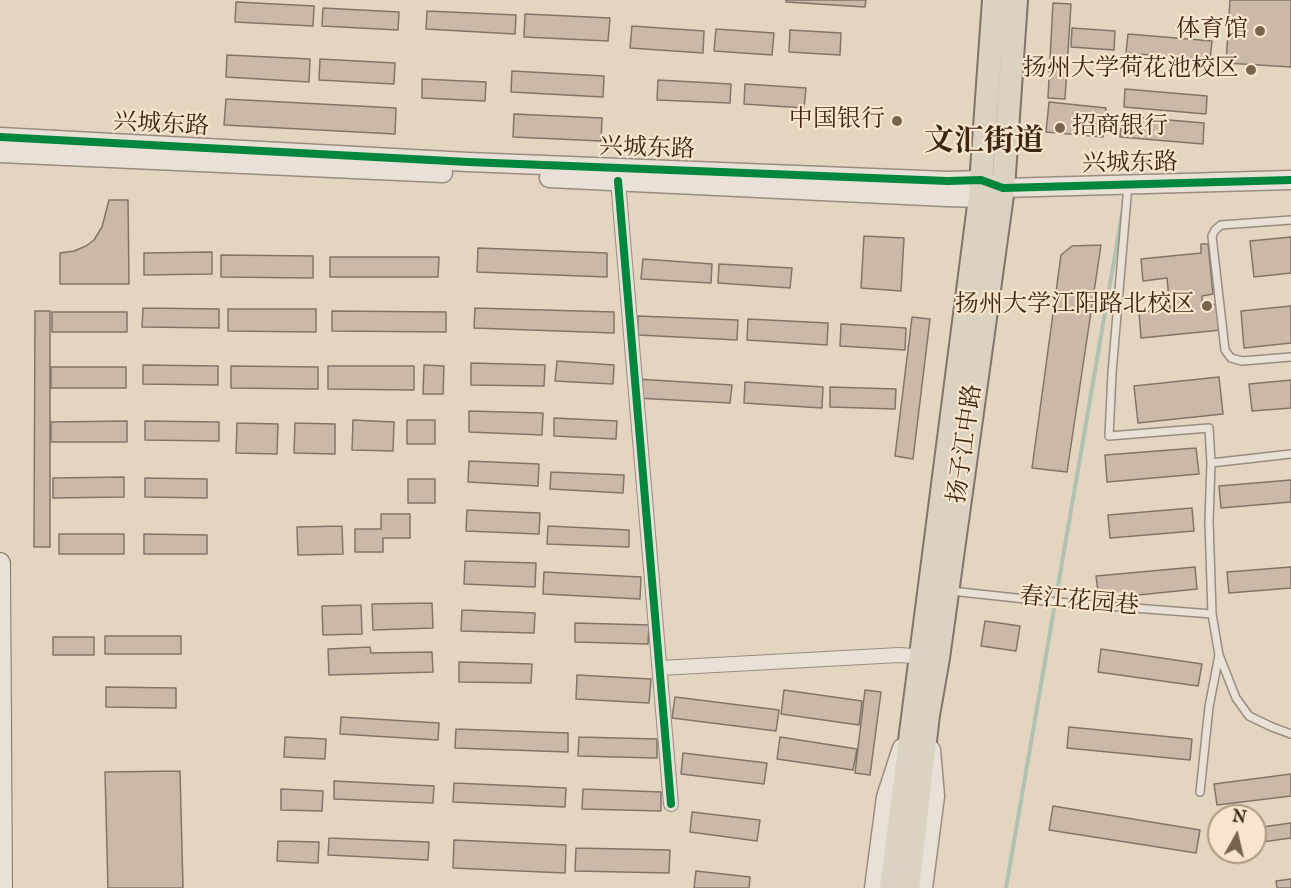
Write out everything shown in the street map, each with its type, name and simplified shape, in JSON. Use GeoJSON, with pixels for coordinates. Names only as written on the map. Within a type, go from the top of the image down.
{"type":"FeatureCollection","features":[{"type":"Feature","properties":{"kind":"main road","name":"扬子江中路"},"geometry":{"type":"LineString","coordinates":[[891,888],[929,657],[981,189],[994,0]]}},
{"type":"Feature","properties":{"kind":"main road","name":"扬子江中路"},"geometry":{"type":"LineString","coordinates":[[929,657],[946,591],[1003,188],[1016,0]]}},
{"type":"Feature","properties":{"kind":"main road"},"geometry":{"type":"LineString","coordinates":[[0,563],[2,888]]}},
{"type":"Feature","properties":{"kind":"main road","name":"扬子江中路"},"geometry":{"type":"LineString","coordinates":[[908,888],[920,715]]}},
{"type":"Feature","properties":{"kind":"street","name":"兴城东路"},"geometry":{"type":"LineString","coordinates":[[0,137],[502,164],[948,181],[981,189]]}},
{"type":"Feature","properties":{"kind":"street","name":"兴城东路"},"geometry":{"type":"LineString","coordinates":[[0,153],[618,181],[981,189],[1291,180]]}},
{"type":"Feature","properties":{"kind":"street"},"geometry":{"type":"LineString","coordinates":[[618,181],[671,804]]}},
{"type":"Feature","properties":{"kind":"street"},"geometry":{"type":"LineString","coordinates":[[660,668],[929,657]]}},
{"type":"Feature","properties":{"kind":"street"},"geometry":{"type":"LineString","coordinates":[[874,888],[886,797],[920,715]]}},
{"type":"Feature","properties":{"kind":"street"},"geometry":{"type":"LineString","coordinates":[[920,715],[935,796],[923,888]]}},
{"type":"Feature","properties":{"kind":"lane"},"geometry":{"type":"LineString","coordinates":[[1128,184],[1109,436],[1209,428],[1212,614],[1219,655],[1236,698],[1249,716],[1291,734]]}},
{"type":"Feature","properties":{"kind":"lane"},"geometry":{"type":"LineString","coordinates":[[1291,220],[1221,225],[1212,236],[1225,350],[1231,358],[1242,361],[1291,357]]}},
{"type":"Feature","properties":{"kind":"lane"},"geometry":{"type":"LineString","coordinates":[[1211,463],[1291,454]]}},
{"type":"Feature","properties":{"kind":"lane","name":"春江花园巷"},"geometry":{"type":"LineString","coordinates":[[946,591],[1212,614]]}},
{"type":"Feature","properties":{"kind":"lane"},"geometry":{"type":"LineString","coordinates":[[1200,792],[1209,707],[1219,655]]}},
{"type":"Feature","properties":{"kind":"building"},"geometry":{"type":"Polygon","coordinates":[[[786,0],[866,0],[865,7],[786,2],[786,0]]]}},
{"type":"Feature","properties":{"kind":"building","name":"体育馆"},"geometry":{"type":"Polygon","coordinates":[[[1230,0],[1291,0],[1291,67],[1226,63],[1230,0]]]}},
{"type":"Feature","properties":{"kind":"building"},"geometry":{"type":"Polygon","coordinates":[[[236,2],[314,6],[313,26],[235,22],[236,2]]]}},
{"type":"Feature","properties":{"kind":"building"},"geometry":{"type":"Polygon","coordinates":[[[1053,3],[1071,4],[1065,99],[1048,98],[1053,3]]]}},
{"type":"Feature","properties":{"kind":"building"},"geometry":{"type":"Polygon","coordinates":[[[323,8],[399,12],[398,30],[322,26],[323,8]]]}},
{"type":"Feature","properties":{"kind":"building"},"geometry":{"type":"Polygon","coordinates":[[[427,11],[516,15],[515,34],[426,29],[427,11]]]}},
{"type":"Feature","properties":{"kind":"building"},"geometry":{"type":"Polygon","coordinates":[[[525,14],[610,18],[608,41],[524,37],[525,14]]]}},
{"type":"Feature","properties":{"kind":"building"},"geometry":{"type":"Polygon","coordinates":[[[632,26],[704,31],[703,53],[630,48],[632,26]]]}},
{"type":"Feature","properties":{"kind":"building"},"geometry":{"type":"Polygon","coordinates":[[[1072,28],[1115,31],[1114,50],[1071,47],[1072,28]]]}},
{"type":"Feature","properties":{"kind":"building"},"geometry":{"type":"Polygon","coordinates":[[[716,29],[774,33],[772,55],[714,51],[716,29]]]}},
{"type":"Feature","properties":{"kind":"building"},"geometry":{"type":"Polygon","coordinates":[[[790,30],[841,33],[840,55],[789,52],[790,30]]]}},
{"type":"Feature","properties":{"kind":"building"},"geometry":{"type":"Polygon","coordinates":[[[1128,34],[1212,41],[1210,60],[1126,53],[1128,34]]]}},
{"type":"Feature","properties":{"kind":"building"},"geometry":{"type":"Polygon","coordinates":[[[227,55],[310,59],[309,82],[226,77],[227,55]]]}},
{"type":"Feature","properties":{"kind":"building"},"geometry":{"type":"Polygon","coordinates":[[[320,59],[395,63],[394,84],[319,80],[320,59]]]}},
{"type":"Feature","properties":{"kind":"building"},"geometry":{"type":"Polygon","coordinates":[[[512,71],[604,76],[603,97],[511,92],[512,71]]]}},
{"type":"Feature","properties":{"kind":"building"},"geometry":{"type":"Polygon","coordinates":[[[422,79],[486,82],[485,101],[422,98],[422,79]]]}},
{"type":"Feature","properties":{"kind":"building"},"geometry":{"type":"Polygon","coordinates":[[[658,80],[731,84],[730,103],[657,100],[658,80]]]}},
{"type":"Feature","properties":{"kind":"building"},"geometry":{"type":"Polygon","coordinates":[[[745,84],[806,88],[804,108],[744,104],[745,84]]]}},
{"type":"Feature","properties":{"kind":"building"},"geometry":{"type":"Polygon","coordinates":[[[1125,89],[1207,96],[1206,114],[1124,107],[1125,89]]]}},
{"type":"Feature","properties":{"kind":"building"},"geometry":{"type":"Polygon","coordinates":[[[226,99],[396,108],[395,134],[224,125],[226,99]]]}},
{"type":"Feature","properties":{"kind":"building"},"geometry":{"type":"Polygon","coordinates":[[[1049,102],[1106,108],[1103,137],[1046,132],[1049,102]]]}},
{"type":"Feature","properties":{"kind":"building"},"geometry":{"type":"Polygon","coordinates":[[[514,114],[602,118],[601,141],[513,137],[514,114]]]}},
{"type":"Feature","properties":{"kind":"building"},"geometry":{"type":"Polygon","coordinates":[[[1122,116],[1204,123],[1203,144],[1120,137],[1122,116]]]}},
{"type":"Feature","properties":{"kind":"building"},"geometry":{"type":"Polygon","coordinates":[[[109,200],[128,200],[129,284],[60,284],[60,253],[74,251],[94,240],[102,227],[109,200]]]}},
{"type":"Feature","properties":{"kind":"building"},"geometry":{"type":"Polygon","coordinates":[[[864,236],[904,238],[901,291],[861,288],[864,236]]]}},
{"type":"Feature","properties":{"kind":"building"},"geometry":{"type":"Polygon","coordinates":[[[1291,237],[1291,273],[1254,277],[1250,241],[1291,237]]]}},
{"type":"Feature","properties":{"kind":"building"},"geometry":{"type":"Polygon","coordinates":[[[1201,244],[1208,244],[1213,294],[1202,296],[1202,306],[1218,304],[1221,330],[1141,338],[1139,312],[1170,309],[1167,278],[1143,281],[1141,259],[1201,253],[1201,244]]]}},
{"type":"Feature","properties":{"kind":"building"},"geometry":{"type":"Polygon","coordinates":[[[1101,245],[1067,472],[1032,468],[1061,255],[1072,246],[1101,245]]]}},
{"type":"Feature","properties":{"kind":"building"},"geometry":{"type":"Polygon","coordinates":[[[478,248],[607,253],[607,277],[477,272],[478,248]]]}},
{"type":"Feature","properties":{"kind":"building"},"geometry":{"type":"Polygon","coordinates":[[[212,252],[212,274],[144,275],[144,253],[212,252]]]}},
{"type":"Feature","properties":{"kind":"building"},"geometry":{"type":"Polygon","coordinates":[[[221,255],[313,256],[313,278],[221,277],[221,255]]]}},
{"type":"Feature","properties":{"kind":"building"},"geometry":{"type":"Polygon","coordinates":[[[330,257],[439,257],[438,277],[330,277],[330,257]]]}},
{"type":"Feature","properties":{"kind":"building"},"geometry":{"type":"Polygon","coordinates":[[[643,259],[712,264],[711,283],[641,279],[643,259]]]}},
{"type":"Feature","properties":{"kind":"building"},"geometry":{"type":"Polygon","coordinates":[[[719,264],[792,268],[790,288],[718,283],[719,264]]]}},
{"type":"Feature","properties":{"kind":"building"},"geometry":{"type":"Polygon","coordinates":[[[1291,306],[1291,343],[1244,348],[1241,311],[1291,306]]]}},
{"type":"Feature","properties":{"kind":"building"},"geometry":{"type":"Polygon","coordinates":[[[143,308],[219,309],[219,328],[142,327],[143,308]]]}},
{"type":"Feature","properties":{"kind":"building"},"geometry":{"type":"Polygon","coordinates":[[[475,308],[614,312],[614,333],[474,328],[475,308]]]}},
{"type":"Feature","properties":{"kind":"building"},"geometry":{"type":"Polygon","coordinates":[[[228,309],[316,309],[316,332],[228,331],[228,309]]]}},
{"type":"Feature","properties":{"kind":"building"},"geometry":{"type":"Polygon","coordinates":[[[35,311],[50,311],[50,547],[34,547],[35,311]]]}},
{"type":"Feature","properties":{"kind":"building"},"geometry":{"type":"Polygon","coordinates":[[[332,311],[446,312],[446,332],[332,331],[332,311]]]}},
{"type":"Feature","properties":{"kind":"building"},"geometry":{"type":"Polygon","coordinates":[[[52,312],[127,312],[127,332],[52,332],[52,312]]]}},
{"type":"Feature","properties":{"kind":"building"},"geometry":{"type":"Polygon","coordinates":[[[638,316],[738,320],[737,340],[638,335],[638,316]]]}},
{"type":"Feature","properties":{"kind":"building"},"geometry":{"type":"Polygon","coordinates":[[[912,317],[930,319],[913,459],[895,456],[912,317]]]}},
{"type":"Feature","properties":{"kind":"building"},"geometry":{"type":"Polygon","coordinates":[[[748,319],[828,323],[827,345],[747,340],[748,319]]]}},
{"type":"Feature","properties":{"kind":"building"},"geometry":{"type":"Polygon","coordinates":[[[841,324],[906,328],[905,350],[840,346],[841,324]]]}},
{"type":"Feature","properties":{"kind":"building"},"geometry":{"type":"Polygon","coordinates":[[[557,361],[614,365],[613,384],[555,381],[557,361]]]}},
{"type":"Feature","properties":{"kind":"building"},"geometry":{"type":"Polygon","coordinates":[[[471,363],[545,365],[544,386],[471,385],[471,363]]]}},
{"type":"Feature","properties":{"kind":"building"},"geometry":{"type":"Polygon","coordinates":[[[143,365],[218,366],[218,385],[143,384],[143,365]]]}},
{"type":"Feature","properties":{"kind":"building"},"geometry":{"type":"Polygon","coordinates":[[[424,365],[444,366],[443,394],[423,394],[424,365]]]}},
{"type":"Feature","properties":{"kind":"building"},"geometry":{"type":"Polygon","coordinates":[[[231,366],[318,367],[318,389],[231,388],[231,366]]]}},
{"type":"Feature","properties":{"kind":"building"},"geometry":{"type":"Polygon","coordinates":[[[328,366],[414,366],[414,390],[328,389],[328,366]]]}},
{"type":"Feature","properties":{"kind":"building"},"geometry":{"type":"Polygon","coordinates":[[[51,367],[126,367],[126,388],[51,388],[51,367]]]}},
{"type":"Feature","properties":{"kind":"building"},"geometry":{"type":"Polygon","coordinates":[[[1219,377],[1223,414],[1138,423],[1134,386],[1219,377]]]}},
{"type":"Feature","properties":{"kind":"building"},"geometry":{"type":"Polygon","coordinates":[[[637,379],[732,385],[730,403],[636,398],[637,379]]]}},
{"type":"Feature","properties":{"kind":"building"},"geometry":{"type":"Polygon","coordinates":[[[1291,380],[1291,408],[1252,411],[1249,384],[1291,380]]]}},
{"type":"Feature","properties":{"kind":"building"},"geometry":{"type":"Polygon","coordinates":[[[745,382],[823,387],[822,408],[744,403],[745,382]]]}},
{"type":"Feature","properties":{"kind":"building"},"geometry":{"type":"Polygon","coordinates":[[[830,387],[896,389],[895,409],[830,407],[830,387]]]}},
{"type":"Feature","properties":{"kind":"building"},"geometry":{"type":"Polygon","coordinates":[[[469,411],[543,413],[542,435],[469,432],[469,411]]]}},
{"type":"Feature","properties":{"kind":"building"},"geometry":{"type":"Polygon","coordinates":[[[554,418],[617,421],[616,439],[554,436],[554,418]]]}},
{"type":"Feature","properties":{"kind":"building"},"geometry":{"type":"Polygon","coordinates":[[[353,420],[394,422],[393,451],[352,450],[353,420]]]}},
{"type":"Feature","properties":{"kind":"building"},"geometry":{"type":"Polygon","coordinates":[[[407,420],[435,420],[435,444],[407,444],[407,420]]]}},
{"type":"Feature","properties":{"kind":"building"},"geometry":{"type":"Polygon","coordinates":[[[127,421],[127,442],[51,442],[51,422],[127,421]]]}},
{"type":"Feature","properties":{"kind":"building"},"geometry":{"type":"Polygon","coordinates":[[[145,421],[219,422],[219,441],[145,440],[145,421]]]}},
{"type":"Feature","properties":{"kind":"building"},"geometry":{"type":"Polygon","coordinates":[[[237,423],[278,424],[277,454],[236,453],[237,423]]]}},
{"type":"Feature","properties":{"kind":"building"},"geometry":{"type":"Polygon","coordinates":[[[295,423],[335,424],[335,454],[294,453],[295,423]]]}},
{"type":"Feature","properties":{"kind":"building"},"geometry":{"type":"Polygon","coordinates":[[[1196,448],[1199,474],[1107,482],[1105,455],[1196,448]]]}},
{"type":"Feature","properties":{"kind":"building"},"geometry":{"type":"Polygon","coordinates":[[[469,461],[539,464],[538,486],[468,482],[469,461]]]}},
{"type":"Feature","properties":{"kind":"building"},"geometry":{"type":"Polygon","coordinates":[[[551,472],[624,475],[623,493],[550,489],[551,472]]]}},
{"type":"Feature","properties":{"kind":"building"},"geometry":{"type":"Polygon","coordinates":[[[124,477],[124,497],[53,498],[53,478],[124,477]]]}},
{"type":"Feature","properties":{"kind":"building"},"geometry":{"type":"Polygon","coordinates":[[[145,478],[207,479],[207,498],[145,497],[145,478]]]}},
{"type":"Feature","properties":{"kind":"building"},"geometry":{"type":"Polygon","coordinates":[[[408,479],[435,479],[435,503],[408,503],[408,479]]]}},
{"type":"Feature","properties":{"kind":"building"},"geometry":{"type":"Polygon","coordinates":[[[1291,480],[1291,502],[1221,508],[1219,486],[1291,480]]]}},
{"type":"Feature","properties":{"kind":"building"},"geometry":{"type":"Polygon","coordinates":[[[1192,508],[1194,531],[1110,538],[1108,515],[1192,508]]]}},
{"type":"Feature","properties":{"kind":"building"},"geometry":{"type":"Polygon","coordinates":[[[467,510],[540,513],[539,534],[466,531],[467,510]]]}},
{"type":"Feature","properties":{"kind":"building"},"geometry":{"type":"Polygon","coordinates":[[[381,514],[410,514],[410,538],[383,538],[383,552],[355,552],[355,529],[381,529],[381,514]]]}},
{"type":"Feature","properties":{"kind":"building"},"geometry":{"type":"Polygon","coordinates":[[[342,526],[343,554],[298,555],[297,527],[342,526]]]}},
{"type":"Feature","properties":{"kind":"building"},"geometry":{"type":"Polygon","coordinates":[[[548,526],[629,530],[629,547],[547,544],[548,526]]]}},
{"type":"Feature","properties":{"kind":"building"},"geometry":{"type":"Polygon","coordinates":[[[59,534],[124,534],[124,554],[59,554],[59,534]]]}},
{"type":"Feature","properties":{"kind":"building"},"geometry":{"type":"Polygon","coordinates":[[[144,534],[207,535],[207,554],[144,554],[144,534]]]}},
{"type":"Feature","properties":{"kind":"building"},"geometry":{"type":"Polygon","coordinates":[[[465,561],[536,563],[535,587],[464,584],[465,561]]]}},
{"type":"Feature","properties":{"kind":"building"},"geometry":{"type":"Polygon","coordinates":[[[1195,567],[1197,589],[1099,599],[1096,576],[1195,567]]]}},
{"type":"Feature","properties":{"kind":"building"},"geometry":{"type":"Polygon","coordinates":[[[1291,567],[1291,588],[1229,593],[1227,572],[1291,567]]]}},
{"type":"Feature","properties":{"kind":"building"},"geometry":{"type":"Polygon","coordinates":[[[544,572],[641,577],[640,599],[543,594],[544,572]]]}},
{"type":"Feature","properties":{"kind":"building"},"geometry":{"type":"Polygon","coordinates":[[[432,603],[433,628],[373,630],[372,604],[432,603]]]}},
{"type":"Feature","properties":{"kind":"building"},"geometry":{"type":"Polygon","coordinates":[[[361,605],[362,634],[323,635],[322,606],[361,605]]]}},
{"type":"Feature","properties":{"kind":"building"},"geometry":{"type":"Polygon","coordinates":[[[462,610],[535,613],[534,633],[461,631],[462,610]]]}},
{"type":"Feature","properties":{"kind":"building"},"geometry":{"type":"Polygon","coordinates":[[[985,621],[1020,626],[1016,651],[981,646],[985,621]]]}},
{"type":"Feature","properties":{"kind":"building"},"geometry":{"type":"Polygon","coordinates":[[[575,623],[649,625],[648,644],[575,642],[575,623]]]}},
{"type":"Feature","properties":{"kind":"building"},"geometry":{"type":"Polygon","coordinates":[[[105,636],[181,636],[181,654],[105,654],[105,636]]]}},
{"type":"Feature","properties":{"kind":"building"},"geometry":{"type":"Polygon","coordinates":[[[53,637],[94,637],[94,655],[53,655],[53,637]]]}},
{"type":"Feature","properties":{"kind":"building"},"geometry":{"type":"Polygon","coordinates":[[[370,647],[371,653],[432,652],[433,672],[329,675],[328,649],[370,647]]]}},
{"type":"Feature","properties":{"kind":"building"},"geometry":{"type":"Polygon","coordinates":[[[1101,649],[1202,664],[1198,686],[1098,672],[1101,649]]]}},
{"type":"Feature","properties":{"kind":"building"},"geometry":{"type":"Polygon","coordinates":[[[459,662],[532,664],[531,683],[459,682],[459,662]]]}},
{"type":"Feature","properties":{"kind":"building"},"geometry":{"type":"Polygon","coordinates":[[[577,675],[651,679],[649,703],[576,699],[577,675]]]}},
{"type":"Feature","properties":{"kind":"building"},"geometry":{"type":"Polygon","coordinates":[[[106,687],[176,688],[176,708],[106,707],[106,687]]]}},
{"type":"Feature","properties":{"kind":"building"},"geometry":{"type":"Polygon","coordinates":[[[784,690],[862,701],[859,725],[781,714],[784,690]]]}},
{"type":"Feature","properties":{"kind":"building"},"geometry":{"type":"Polygon","coordinates":[[[865,690],[881,692],[870,775],[855,773],[865,690]]]}},
{"type":"Feature","properties":{"kind":"building"},"geometry":{"type":"Polygon","coordinates":[[[675,697],[779,710],[776,731],[672,718],[675,697]]]}},
{"type":"Feature","properties":{"kind":"building"},"geometry":{"type":"Polygon","coordinates":[[[341,717],[439,723],[438,740],[340,734],[341,717]]]}},
{"type":"Feature","properties":{"kind":"building"},"geometry":{"type":"Polygon","coordinates":[[[1069,727],[1192,739],[1190,760],[1067,748],[1069,727]]]}},
{"type":"Feature","properties":{"kind":"building"},"geometry":{"type":"Polygon","coordinates":[[[456,729],[568,733],[568,752],[455,748],[456,729]]]}},
{"type":"Feature","properties":{"kind":"building"},"geometry":{"type":"Polygon","coordinates":[[[285,737],[326,739],[325,759],[284,757],[285,737]]]}},
{"type":"Feature","properties":{"kind":"building"},"geometry":{"type":"Polygon","coordinates":[[[579,737],[657,739],[657,758],[578,756],[579,737]]]}},
{"type":"Feature","properties":{"kind":"building"},"geometry":{"type":"Polygon","coordinates":[[[780,737],[857,749],[853,770],[777,759],[780,737]]]}},
{"type":"Feature","properties":{"kind":"building"},"geometry":{"type":"Polygon","coordinates":[[[683,753],[767,763],[764,784],[681,774],[683,753]]]}},
{"type":"Feature","properties":{"kind":"building"},"geometry":{"type":"Polygon","coordinates":[[[180,771],[183,888],[108,888],[105,772],[180,771]]]}},
{"type":"Feature","properties":{"kind":"building"},"geometry":{"type":"Polygon","coordinates":[[[1291,774],[1291,796],[1217,804],[1214,784],[1291,774]]]}},
{"type":"Feature","properties":{"kind":"building"},"geometry":{"type":"Polygon","coordinates":[[[334,781],[434,786],[433,803],[334,799],[334,781]]]}},
{"type":"Feature","properties":{"kind":"building"},"geometry":{"type":"Polygon","coordinates":[[[454,783],[566,788],[565,807],[453,802],[454,783]]]}},
{"type":"Feature","properties":{"kind":"building"},"geometry":{"type":"Polygon","coordinates":[[[281,789],[323,791],[322,811],[281,810],[281,789]]]}},
{"type":"Feature","properties":{"kind":"building"},"geometry":{"type":"Polygon","coordinates":[[[583,789],[661,792],[661,811],[582,809],[583,789]]]}},
{"type":"Feature","properties":{"kind":"building"},"geometry":{"type":"Polygon","coordinates":[[[1053,806],[1200,830],[1196,853],[1049,830],[1053,806]]]}},
{"type":"Feature","properties":{"kind":"building"},"geometry":{"type":"Polygon","coordinates":[[[692,812],[760,820],[757,841],[690,832],[692,812]]]}},
{"type":"Feature","properties":{"kind":"building"},"geometry":{"type":"Polygon","coordinates":[[[1291,823],[1291,838],[1267,841],[1267,826],[1291,823]]]}},
{"type":"Feature","properties":{"kind":"building"},"geometry":{"type":"Polygon","coordinates":[[[329,838],[429,842],[428,860],[328,855],[329,838]]]}},
{"type":"Feature","properties":{"kind":"building"},"geometry":{"type":"Polygon","coordinates":[[[454,840],[566,845],[565,873],[453,868],[454,840]]]}},
{"type":"Feature","properties":{"kind":"building"},"geometry":{"type":"Polygon","coordinates":[[[278,841],[319,842],[318,863],[277,861],[278,841]]]}},
{"type":"Feature","properties":{"kind":"building"},"geometry":{"type":"Polygon","coordinates":[[[576,848],[670,850],[669,873],[575,871],[576,848]]]}},
{"type":"Feature","properties":{"kind":"building"},"geometry":{"type":"Polygon","coordinates":[[[696,871],[750,877],[749,888],[694,888],[696,871]]]}},
{"type":"Feature","properties":{"kind":"building"},"geometry":{"type":"Polygon","coordinates":[[[1291,879],[1291,888],[1277,888],[1276,881],[1291,879]]]}},
{"type":"Feature","properties":{"kind":"waterway"},"geometry":{"type":"LineString","coordinates":[[1006,888],[1122,214]]}},
{"type":"Feature","properties":{"kind":"cycle path"},"geometry":{"type":"LineString","coordinates":[[0,137],[468,162],[948,181],[981,180],[1003,188],[1291,180]]}},
{"type":"Feature","properties":{"kind":"cycle path"},"geometry":{"type":"LineString","coordinates":[[618,181],[671,804]]}},
{"type":"Feature","properties":{"kind":"place","name":"体育馆"},"geometry":{"type":"Point","coordinates":[1260,31]}},
{"type":"Feature","properties":{"kind":"place","name":"扬州大学荷花池校区"},"geometry":{"type":"Point","coordinates":[1251,70]}},
{"type":"Feature","properties":{"kind":"place","name":"中国银行"},"geometry":{"type":"Point","coordinates":[897,121]}},
{"type":"Feature","properties":{"kind":"place","name":"招商银行"},"geometry":{"type":"Point","coordinates":[1060,128]}},
{"type":"Feature","properties":{"kind":"place","name":"扬州大学江阳路北校区"},"geometry":{"type":"Point","coordinates":[1207,306]}},
{"type":"Feature","properties":{"kind":"district","name":"文汇街道"},"geometry":{"type":"Point","coordinates":[984,144]}}]}
